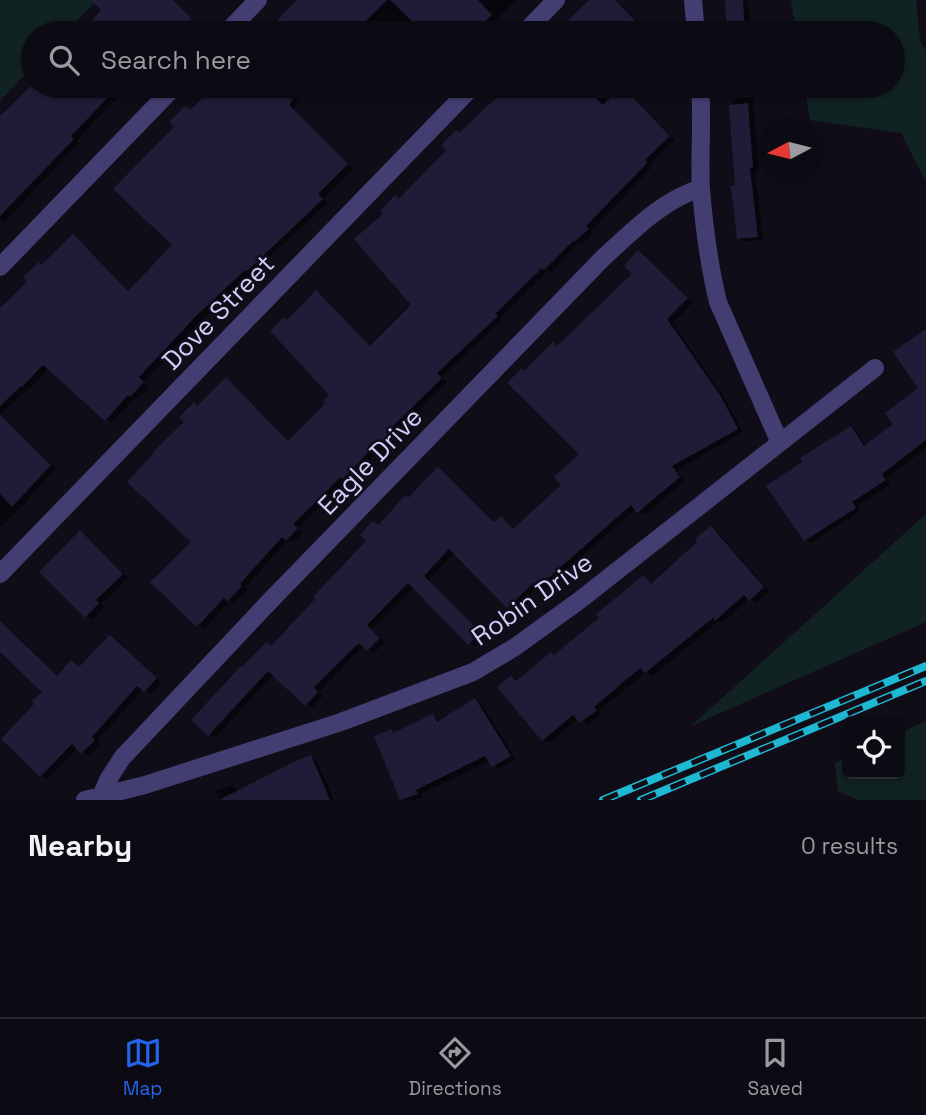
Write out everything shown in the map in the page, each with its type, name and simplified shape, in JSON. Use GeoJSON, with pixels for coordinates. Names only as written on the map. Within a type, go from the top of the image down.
{"type":"FeatureCollection","features":[{"type":"Feature","properties":{"kind":"street"},"geometry":{"type":"LineString","coordinates":[[238,21],[258,0]]}},
{"type":"Feature","properties":{"kind":"street"},"geometry":{"type":"LineString","coordinates":[[536,21],[556,0]]}},
{"type":"Feature","properties":{"kind":"street"},"geometry":{"type":"LineString","coordinates":[[693,0],[695,21]]}},
{"type":"Feature","properties":{"kind":"street"},"geometry":{"type":"LineString","coordinates":[[0,267],[164,98]]}},
{"type":"Feature","properties":{"kind":"street","name":"Dove Street"},"geometry":{"type":"LineString","coordinates":[[0,574],[461,98]]}},
{"type":"Feature","properties":{"kind":"street"},"geometry":{"type":"LineString","coordinates":[[701,98],[701,188],[712,278],[718,302],[780,443]]}},
{"type":"Feature","properties":{"kind":"street","name":"Eagle Drive"},"geometry":{"type":"LineString","coordinates":[[93,798],[122,758],[270,601],[604,257],[653,212],[686,193],[701,188]]}},
{"type":"Feature","properties":{"kind":"street","name":"Robin Drive"},"geometry":{"type":"LineString","coordinates":[[93,798],[145,785],[328,726],[473,672],[515,647],[580,600],[875,368]]}},
{"type":"Feature","properties":{"kind":"shaded area"},"geometry":{"type":"Polygon","coordinates":[[[0,0],[97,0],[77,21],[21,21],[21,79],[0,101],[0,0]]]}},
{"type":"Feature","properties":{"kind":"shaded area"},"geometry":{"type":"Polygon","coordinates":[[[791,0],[916,0],[920,41],[926,50],[926,182],[901,133],[810,119],[806,98],[905,98],[905,21],[794,21],[791,0]]]}},
{"type":"Feature","properties":{"kind":"shaded area"},"geometry":{"type":"Polygon","coordinates":[[[926,514],[926,622],[691,726],[926,514]]]}},
{"type":"Feature","properties":{"kind":"shaded area"},"geometry":{"type":"Polygon","coordinates":[[[926,721],[926,800],[858,800],[838,791],[835,763],[842,760],[842,779],[905,779],[905,731],[926,721]]]}},
{"type":"Feature","properties":{"kind":"building"},"geometry":{"type":"Polygon","coordinates":[[[91,0],[173,0],[192,19],[91,21],[101,10],[91,0]]]}},
{"type":"Feature","properties":{"kind":"building"},"geometry":{"type":"Polygon","coordinates":[[[297,0],[387,0],[366,21],[277,21],[297,0]]]}},
{"type":"Feature","properties":{"kind":"building"},"geometry":{"type":"Polygon","coordinates":[[[390,0],[478,0],[492,15],[486,21],[412,21],[390,0]]]}},
{"type":"Feature","properties":{"kind":"building"},"geometry":{"type":"Polygon","coordinates":[[[589,0],[615,0],[635,21],[567,21],[589,0]]]}},
{"type":"Feature","properties":{"kind":"building"},"geometry":{"type":"Polygon","coordinates":[[[725,0],[743,0],[744,21],[726,21],[725,0]]]}},
{"type":"Feature","properties":{"kind":"building"},"geometry":{"type":"Polygon","coordinates":[[[21,96],[21,98],[107,98],[71,136],[74,139],[0,216],[0,116],[21,96]]]}},
{"type":"Feature","properties":{"kind":"building"},"geometry":{"type":"Polygon","coordinates":[[[202,98],[291,98],[293,100],[289,105],[348,164],[318,194],[323,199],[196,316],[139,377],[144,382],[130,397],[128,395],[105,421],[43,365],[0,406],[0,308],[27,282],[23,277],[39,262],[41,265],[73,234],[128,291],[172,245],[113,189],[174,127],[169,122],[185,106],[190,110],[202,98]]]}},
{"type":"Feature","properties":{"kind":"building"},"geometry":{"type":"Polygon","coordinates":[[[496,98],[596,98],[603,105],[610,98],[634,98],[670,136],[586,226],[589,229],[544,270],[542,268],[495,314],[498,316],[437,373],[442,378],[386,433],[374,449],[293,524],[298,528],[286,541],[282,537],[227,602],[224,598],[197,627],[150,582],[191,542],[127,482],[184,422],[179,417],[194,402],[197,406],[226,377],[288,441],[325,404],[323,402],[329,395],[270,331],[284,317],[287,320],[316,290],[370,346],[411,305],[354,239],[383,214],[380,211],[395,195],[399,199],[446,150],[441,145],[456,130],[459,133],[496,98]]]}},
{"type":"Feature","properties":{"kind":"building"},"geometry":{"type":"Polygon","coordinates":[[[748,103],[753,168],[750,168],[758,237],[737,239],[731,186],[735,185],[729,105],[748,103]]]}},
{"type":"Feature","properties":{"kind":"building"},"geometry":{"type":"Polygon","coordinates":[[[638,250],[688,298],[667,319],[720,395],[738,429],[672,466],[680,477],[637,513],[631,505],[537,588],[533,583],[507,608],[449,549],[424,576],[480,632],[468,645],[408,583],[367,625],[380,638],[367,651],[359,643],[314,687],[318,692],[305,706],[268,671],[208,736],[191,720],[241,666],[266,642],[271,646],[315,599],[313,597],[366,541],[360,535],[373,521],[378,525],[406,495],[408,498],[438,467],[494,522],[501,516],[513,529],[561,485],[554,477],[579,454],[507,383],[522,368],[524,371],[553,342],[557,346],[632,274],[624,266],[638,250]]]}},
{"type":"Feature","properties":{"kind":"building"},"geometry":{"type":"Polygon","coordinates":[[[926,329],[926,440],[882,474],[886,480],[852,502],[856,508],[804,541],[766,486],[802,462],[800,458],[851,426],[864,446],[893,424],[885,413],[918,388],[893,352],[926,329]]]}},
{"type":"Feature","properties":{"kind":"building"},"geometry":{"type":"Polygon","coordinates":[[[0,415],[51,465],[12,507],[0,494],[0,415]]]}},
{"type":"Feature","properties":{"kind":"building"},"geometry":{"type":"Polygon","coordinates":[[[711,526],[764,587],[749,601],[744,595],[715,621],[713,618],[645,673],[640,668],[594,707],[597,710],[580,723],[573,715],[542,741],[497,687],[511,675],[516,681],[551,652],[554,655],[599,618],[596,614],[644,575],[651,584],[711,526]]]}},
{"type":"Feature","properties":{"kind":"building"},"geometry":{"type":"Polygon","coordinates":[[[80,530],[123,574],[96,600],[99,603],[85,618],[39,572],[80,530]]]}},
{"type":"Feature","properties":{"kind":"building"},"geometry":{"type":"Polygon","coordinates":[[[0,621],[57,676],[71,660],[79,667],[110,635],[157,678],[144,692],[137,686],[92,737],[95,740],[81,754],[72,744],[40,777],[1,739],[42,692],[0,652],[0,621]]]}},
{"type":"Feature","properties":{"kind":"building"},"geometry":{"type":"Polygon","coordinates":[[[475,698],[511,756],[492,767],[485,756],[416,790],[418,794],[400,800],[374,736],[392,729],[393,733],[433,714],[437,722],[475,698]]]}},
{"type":"Feature","properties":{"kind":"building"},"geometry":{"type":"Polygon","coordinates":[[[311,755],[330,800],[219,800],[294,762],[311,755]]]}},
{"type":"Feature","properties":{"kind":"railway"},"geometry":{"type":"LineString","coordinates":[[603,800],[926,666]]}},
{"type":"Feature","properties":{"kind":"railway"},"geometry":{"type":"LineString","coordinates":[[641,800],[926,681]]}}]}
